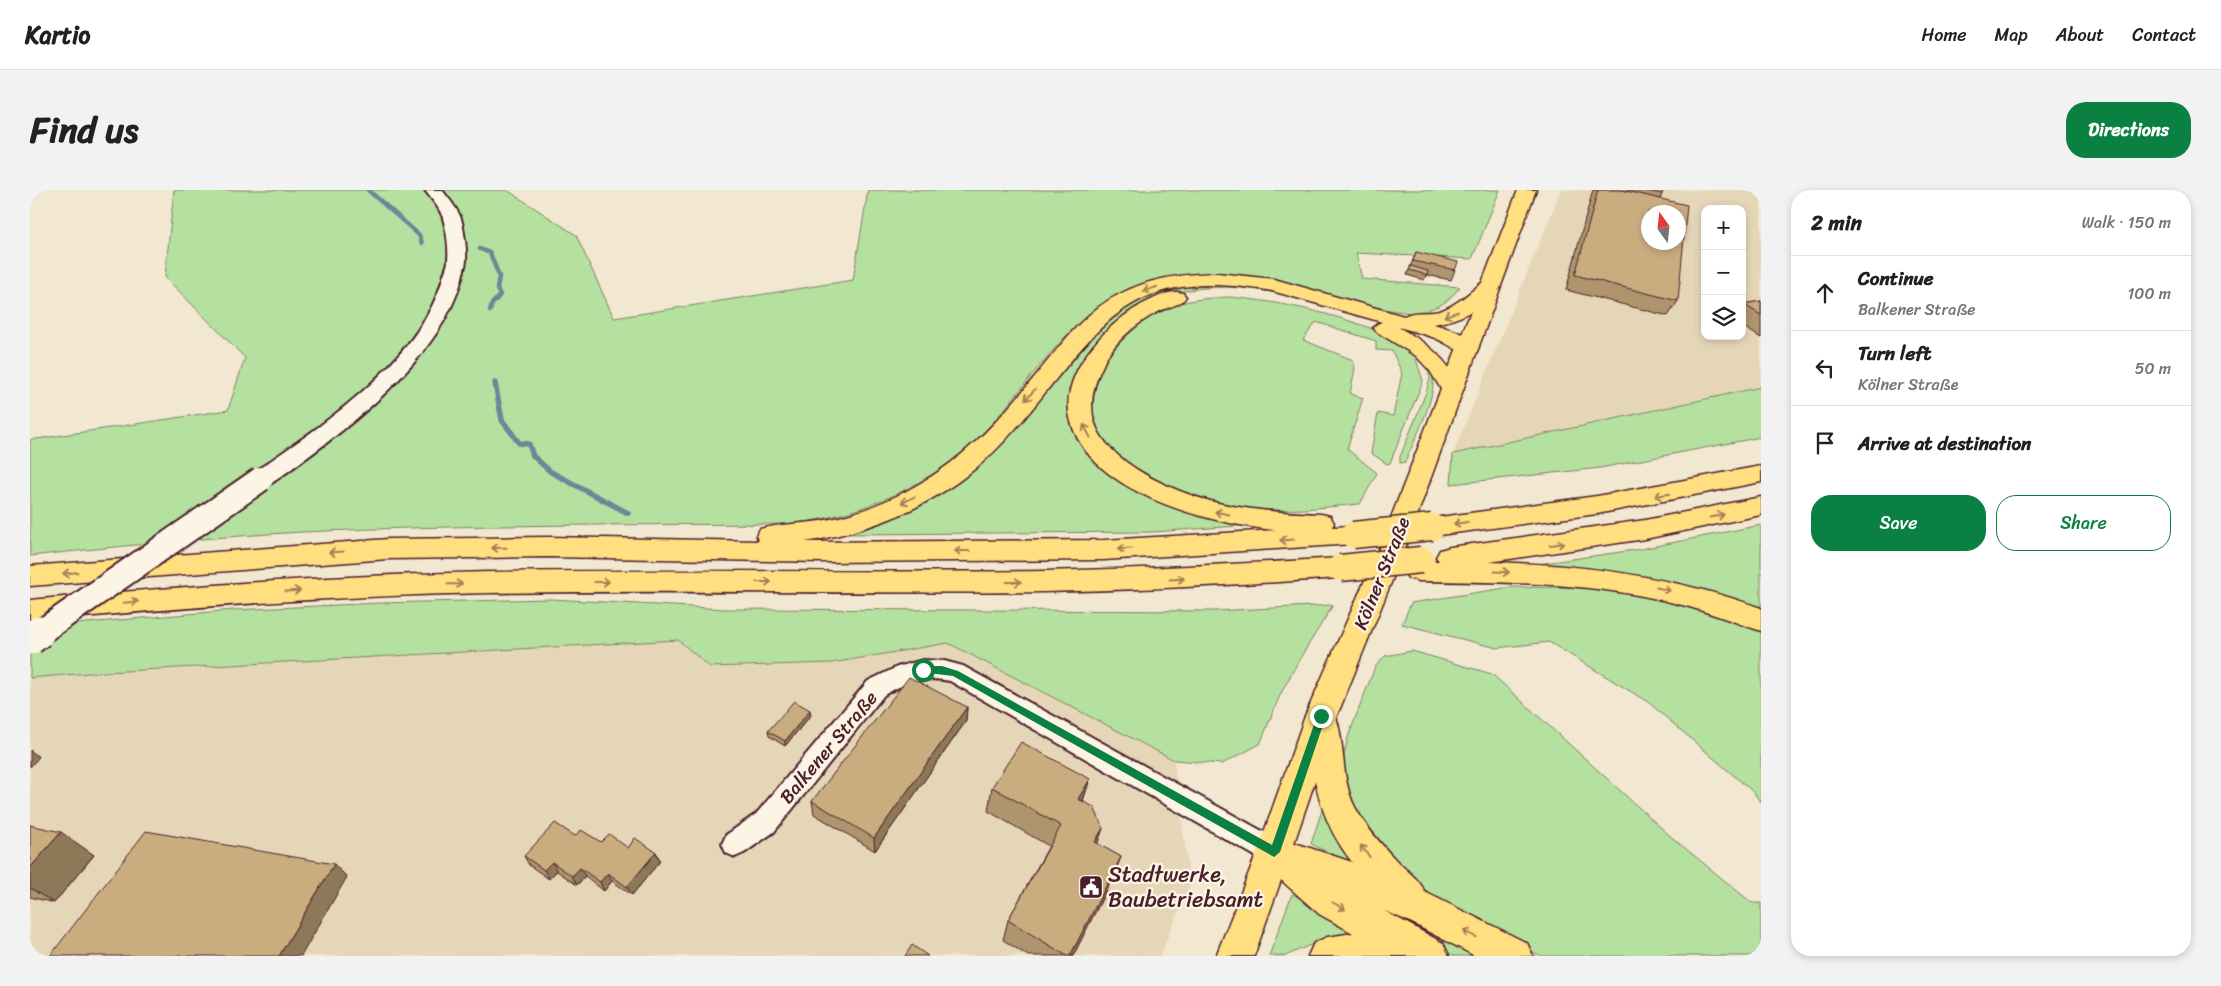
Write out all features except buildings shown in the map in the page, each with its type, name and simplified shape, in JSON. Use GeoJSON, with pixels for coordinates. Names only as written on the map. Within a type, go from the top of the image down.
{"type":"FeatureCollection","features":[{"type":"Feature","properties":{"kind":"main road","name":"Kölner Straße"},"geometry":{"type":"LineString","coordinates":[[1235,956],[1274,852],[1321,716],[1393,546],[1527,190]]}},
{"type":"Feature","properties":{"kind":"main road"},"geometry":{"type":"LineString","coordinates":[[548,547],[803,533],[870,516],[900,505],[948,478],[981,450],[1100,316],[1124,299],[1157,286],[1194,280],[1251,281],[1296,290],[1385,322],[1438,344],[1468,347]]}},
{"type":"Feature","properties":{"kind":"main road"},"geometry":{"type":"LineString","coordinates":[[1355,530],[1248,518],[1208,510],[1156,491],[1128,474],[1100,451],[1081,421],[1078,406],[1079,394],[1083,381],[1094,360],[1124,325],[1150,307],[1181,296],[1218,292],[1267,296],[1385,322],[1429,319],[1450,315],[1464,307],[1490,286]]}},
{"type":"Feature","properties":{"kind":"main road"},"geometry":{"type":"LineString","coordinates":[[1385,322],[1431,356],[1441,368],[1452,389]]}},
{"type":"Feature","properties":{"kind":"main road"},"geometry":{"type":"LineString","coordinates":[[30,576],[388,549],[548,547],[824,552],[1104,550],[1288,540],[1355,530],[1432,527],[1592,507],[1691,490],[1761,474]]}},
{"type":"Feature","properties":{"kind":"main road"},"geometry":{"type":"LineString","coordinates":[[30,611],[240,593],[423,584],[553,582],[1075,582],[1177,579],[1340,568],[1420,565],[1719,516],[1761,506]]}},
{"type":"Feature","properties":{"kind":"main road"},"geometry":{"type":"LineString","coordinates":[[1420,565],[1630,582],[1687,594],[1761,620]]}},
{"type":"Feature","properties":{"kind":"main road"},"geometry":{"type":"LineString","coordinates":[[1321,716],[1331,786],[1349,829],[1365,852],[1388,877],[1425,910]]}},
{"type":"Feature","properties":{"kind":"main road"},"geometry":{"type":"LineString","coordinates":[[1274,852],[1349,878],[1425,910],[1514,956]]}},
{"type":"Feature","properties":{"kind":"main road"},"geometry":{"type":"LineString","coordinates":[[1274,852],[1332,902],[1430,956]]}},
{"type":"Feature","properties":{"kind":"main road"},"geometry":{"type":"LineString","coordinates":[[1327,956],[1357,951],[1387,952],[1403,956]]}},
{"type":"Feature","properties":{"kind":"street"},"geometry":{"type":"LineString","coordinates":[[30,639],[261,479],[360,405],[400,366],[437,317],[451,286],[457,258],[453,224],[449,213],[433,190]]}},
{"type":"Feature","properties":{"kind":"street","name":"Balkener Straße"},"geometry":{"type":"LineString","coordinates":[[734,844],[765,823],[876,688],[897,675],[932,670],[955,673],[1274,852]]}},
{"type":"Feature","properties":{"kind":"shaded area"},"geometry":{"type":"Polygon","coordinates":[[[1561,190],[1754,190],[1761,196],[1761,387],[1453,454],[1561,190]]]}},
{"type":"Feature","properties":{"kind":"shaded area"},"geometry":{"type":"Polygon","coordinates":[[[678,640],[710,667],[832,663],[948,643],[1174,760],[1190,885],[1160,956],[30,956],[30,678],[88,673],[678,640]]]}},
{"type":"Feature","properties":{"kind":"green space"},"geometry":{"type":"Polygon","coordinates":[[[174,190],[507,190],[576,235],[614,318],[853,280],[868,190],[1500,190],[1472,259],[1356,253],[1362,279],[1460,287],[1443,304],[1429,309],[1431,314],[1379,308],[1311,289],[1240,275],[1185,275],[1149,282],[1123,292],[1099,306],[1078,324],[984,432],[943,467],[897,494],[872,504],[821,519],[794,524],[486,526],[364,529],[234,536],[30,556],[30,440],[228,410],[245,358],[165,277],[174,190]]]}},
{"type":"Feature","properties":{"kind":"green space"},"geometry":{"type":"Polygon","coordinates":[[[1190,285],[1260,287],[1423,331],[1440,340],[1303,299],[1268,291],[1233,288],[1198,289],[1164,296],[1083,365],[1097,457],[1253,525],[1153,532],[838,534],[900,513],[1110,315],[1156,294],[1190,285]]]}},
{"type":"Feature","properties":{"kind":"green space"},"geometry":{"type":"Polygon","coordinates":[[[1230,297],[1292,306],[1353,322],[1392,337],[1418,355],[1416,359],[1423,381],[1390,463],[1387,464],[1371,453],[1378,413],[1393,416],[1402,373],[1392,351],[1376,350],[1376,341],[1316,322],[1303,340],[1353,360],[1355,368],[1350,394],[1363,398],[1347,449],[1377,473],[1360,504],[1274,510],[1246,508],[1215,501],[1181,491],[1148,476],[1120,457],[1100,434],[1091,408],[1096,378],[1119,344],[1144,321],[1169,307],[1196,300],[1230,297]]]}},
{"type":"Feature","properties":{"kind":"green space"},"geometry":{"type":"Polygon","coordinates":[[[1426,365],[1432,374],[1433,382],[1429,405],[1405,462],[1400,463],[1400,457],[1427,390],[1430,378],[1426,365]]]}},
{"type":"Feature","properties":{"kind":"green space"},"geometry":{"type":"Polygon","coordinates":[[[1761,387],[1761,437],[1600,468],[1451,484],[1453,454],[1761,387]]]}},
{"type":"Feature","properties":{"kind":"green space"},"geometry":{"type":"Polygon","coordinates":[[[1761,525],[1761,614],[1531,565],[1641,549],[1761,525]]]}},
{"type":"Feature","properties":{"kind":"green space"},"geometry":{"type":"Polygon","coordinates":[[[1511,587],[1607,589],[1647,595],[1724,617],[1761,632],[1761,802],[1753,792],[1648,702],[1549,642],[1497,648],[1402,624],[1411,603],[1511,587]]]}},
{"type":"Feature","properties":{"kind":"green space"},"geometry":{"type":"Polygon","coordinates":[[[552,599],[725,609],[1215,611],[1333,605],[1281,693],[1260,744],[1222,764],[1174,760],[948,643],[832,663],[710,667],[678,640],[88,673],[30,678],[30,628],[233,610],[380,603],[552,599]]]}},
{"type":"Feature","properties":{"kind":"green space"},"geometry":{"type":"Polygon","coordinates":[[[1412,651],[1492,674],[1669,835],[1752,903],[1761,903],[1761,956],[1541,956],[1445,907],[1410,883],[1381,856],[1346,793],[1342,763],[1348,737],[1375,667],[1385,656],[1412,651]]]}},
{"type":"Feature","properties":{"kind":"green space"},"geometry":{"type":"Polygon","coordinates":[[[1323,807],[1363,870],[1311,844],[1323,807]]]}},
{"type":"Feature","properties":{"kind":"green space"},"geometry":{"type":"Polygon","coordinates":[[[1329,878],[1480,956],[1455,956],[1415,935],[1329,878]]]}},
{"type":"Feature","properties":{"kind":"green space"},"geometry":{"type":"Polygon","coordinates":[[[1292,894],[1364,933],[1315,943],[1285,956],[1269,956],[1292,894]]]}},
{"type":"Feature","properties":{"kind":"waterway"},"geometry":{"type":"LineString","coordinates":[[368,190],[419,235],[422,243]]}},
{"type":"Feature","properties":{"kind":"waterway"},"geometry":{"type":"LineString","coordinates":[[480,249],[490,253],[499,276],[497,289],[500,295],[492,304],[490,311]]}},
{"type":"Feature","properties":{"kind":"waterway"},"geometry":{"type":"LineString","coordinates":[[495,383],[502,420],[519,443],[529,444],[533,456],[551,472],[628,513]]}},
{"type":"Feature","properties":{"kind":"place","name":"Stadtwerke, Baubetriebsamt"},"geometry":{"type":"Point","coordinates":[1091,887]}},
{"type":"Feature","properties":{"kind":"route"},"geometry":{"type":"LineString","coordinates":[[923,670],[942,670],[955,673],[1274,852],[1321,716]]}}]}
